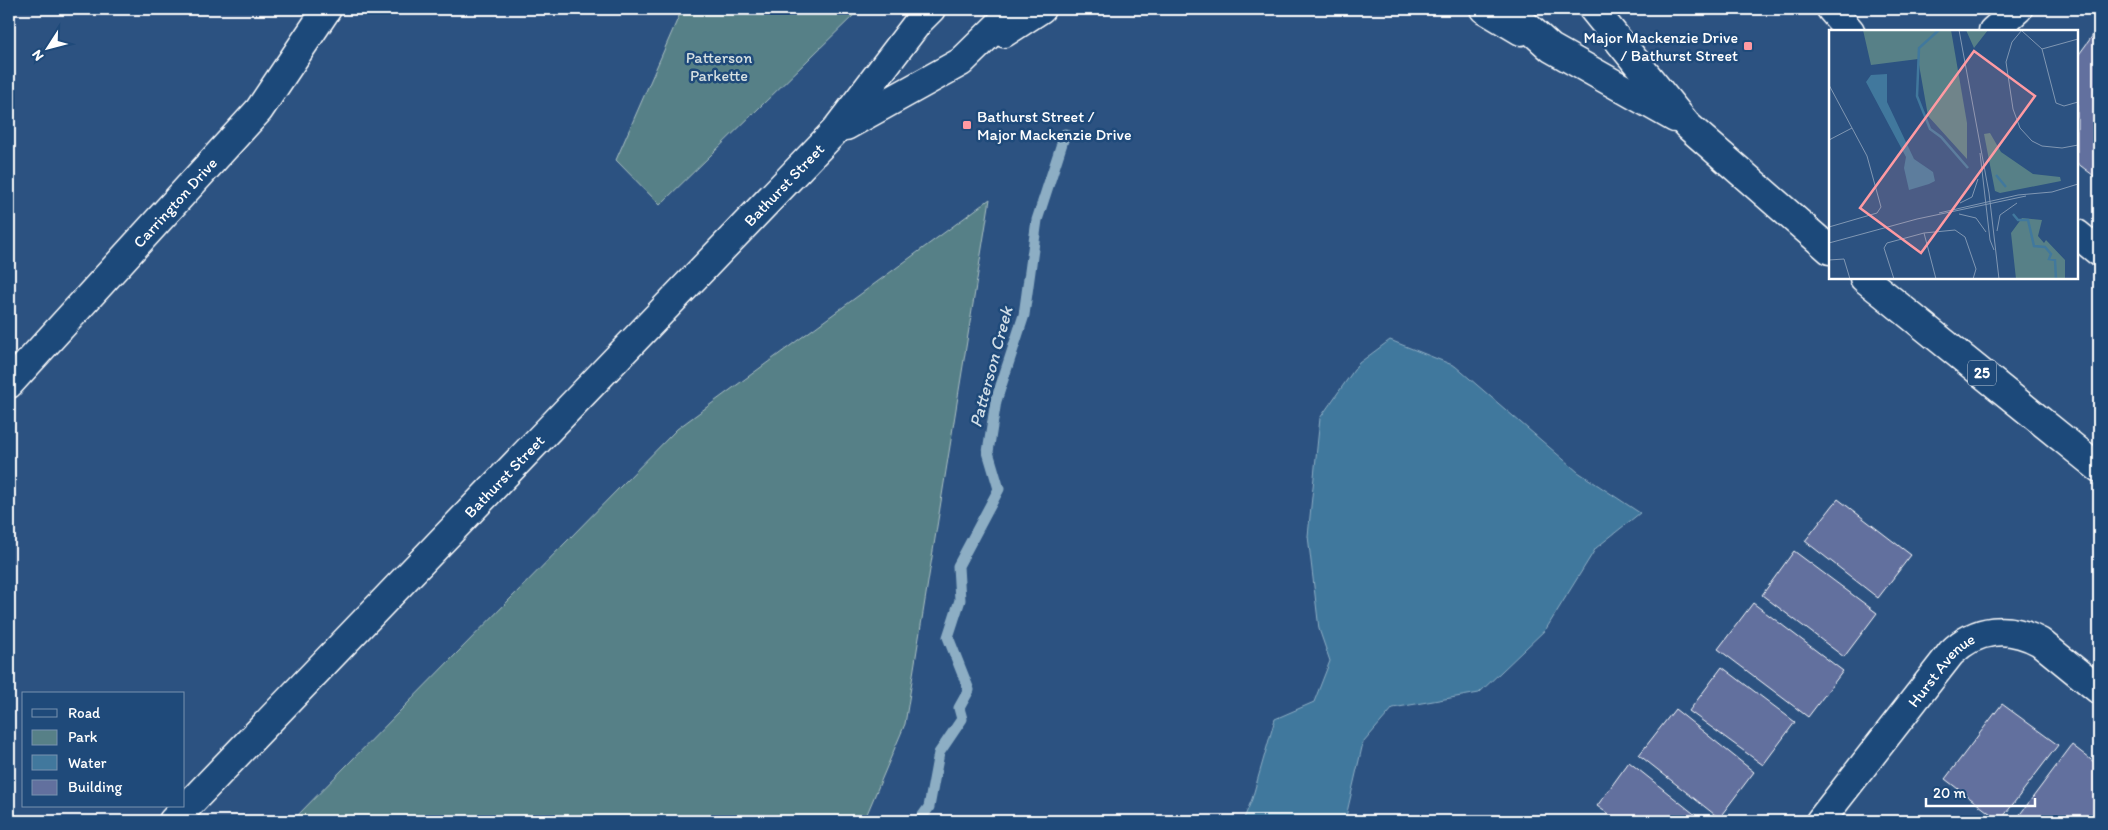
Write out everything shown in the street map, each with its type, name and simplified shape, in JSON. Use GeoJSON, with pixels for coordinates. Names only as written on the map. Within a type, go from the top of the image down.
{"type":"FeatureCollection","features":[{"type":"Feature","properties":{"kind":"main road","name":"Carrington Drive"},"geometry":{"type":"LineString","coordinates":[[9,384],[259,110],[327,9]]}},
{"type":"Feature","properties":{"kind":"main road","name":"Bathurst Street"},"geometry":{"type":"LineString","coordinates":[[185,807],[836,131],[919,21],[931,9]]}},
{"type":"Feature","properties":{"kind":"main road","name":"Bathurst Street"},"geometry":{"type":"LineString","coordinates":[[836,131],[961,62],[1015,9]]}},
{"type":"Feature","properties":{"kind":"main road"},"geometry":{"type":"LineString","coordinates":[[961,62],[1041,9]]}},
{"type":"Feature","properties":{"kind":"main road"},"geometry":{"type":"LineString","coordinates":[[1484,9],[1687,125]]}},
{"type":"Feature","properties":{"kind":"main road"},"geometry":{"type":"LineString","coordinates":[[1508,9],[1551,48]]}},
{"type":"Feature","properties":{"kind":"main road"},"geometry":{"type":"LineString","coordinates":[[1593,9],[1687,125],[1829,249]]}},
{"type":"Feature","properties":{"kind":"main road"},"geometry":{"type":"LineString","coordinates":[[1831,9],[1849,30]]}},
{"type":"Feature","properties":{"kind":"main road"},"geometry":{"type":"LineString","coordinates":[[1994,30],[2018,9]]}},
{"type":"Feature","properties":{"kind":"main road"},"geometry":{"type":"LineString","coordinates":[[2078,235],[2099,252]]}},
{"type":"Feature","properties":{"kind":"main road","name":"25"},"geometry":{"type":"LineString","coordinates":[[1865,279],[2099,468]]}},
{"type":"Feature","properties":{"kind":"main road","name":"Hurst Avenue"},"geometry":{"type":"LineString","coordinates":[[1820,821],[1951,653],[1974,637],[1985,632],[2002,630],[2030,637],[2040,642],[2099,690]]}},
{"type":"Feature","properties":{"kind":"main road","name":"Bathurst Street"},"geometry":{"type":"LineString","coordinates":[[172,821],[185,808]]}},
{"type":"Feature","properties":{"kind":"green space","name":"Patterson Parkette"},"geometry":{"type":"Polygon","coordinates":[[[682,9],[860,9],[660,205],[616,160],[682,9]]]}},
{"type":"Feature","properties":{"kind":"green space"},"geometry":{"type":"Polygon","coordinates":[[[990,199],[905,724],[864,821],[292,821],[677,429],[990,199]]]}},
{"type":"Feature","properties":{"kind":"water"},"geometry":{"type":"Polygon","coordinates":[[[1390,340],[1455,366],[1578,472],[1640,513],[1596,548],[1546,629],[1479,693],[1393,708],[1363,743],[1345,821],[1243,821],[1252,799],[1275,719],[1314,702],[1330,661],[1319,629],[1308,536],[1320,418],[1359,363],[1390,340]]]}},
{"type":"Feature","properties":{"kind":"building"},"geometry":{"type":"Polygon","coordinates":[[[2099,27],[2098,179],[2078,164],[2078,56],[2099,27]]]}},
{"type":"Feature","properties":{"kind":"building"},"geometry":{"type":"Polygon","coordinates":[[[1838,499],[1911,555],[1878,598],[1805,541],[1838,499]]]}},
{"type":"Feature","properties":{"kind":"building"},"geometry":{"type":"Polygon","coordinates":[[[1794,551],[1877,613],[1844,657],[1762,595],[1794,551]]]}},
{"type":"Feature","properties":{"kind":"building"},"geometry":{"type":"Polygon","coordinates":[[[1753,603],[1843,671],[1808,717],[1718,649],[1753,603]]]}},
{"type":"Feature","properties":{"kind":"building"},"geometry":{"type":"Polygon","coordinates":[[[1722,667],[1795,722],[1763,765],[1689,711],[1722,667]]]}},
{"type":"Feature","properties":{"kind":"building"},"geometry":{"type":"Polygon","coordinates":[[[2002,704],[2058,745],[2000,821],[1945,779],[2002,704]]]}},
{"type":"Feature","properties":{"kind":"building"},"geometry":{"type":"Polygon","coordinates":[[[1675,709],[1754,772],[1719,818],[1639,755],[1675,709]]]}},
{"type":"Feature","properties":{"kind":"building"},"geometry":{"type":"Polygon","coordinates":[[[2072,745],[2099,766],[2099,821],[2015,821],[2072,745]]]}},
{"type":"Feature","properties":{"kind":"building"},"geometry":{"type":"Polygon","coordinates":[[[1629,762],[1703,821],[1618,821],[1597,806],[1629,762]]]}},
{"type":"Feature","properties":{"kind":"waterway","name":"Patterson Creek"},"geometry":{"type":"LineString","coordinates":[[919,821],[929,807],[939,753],[962,719],[959,708],[969,690],[948,637],[960,600],[958,566],[999,489],[988,452],[996,401],[1024,315],[1037,220],[1065,134]]}},
{"type":"Feature","properties":{"kind":"place","name":"Major Mackenzie Drive / Bathurst Street"},"geometry":{"type":"Point","coordinates":[1748,46]}},
{"type":"Feature","properties":{"kind":"place","name":"Bathurst Street / Major Mackenzie Drive"},"geometry":{"type":"Point","coordinates":[967,125]}}]}
